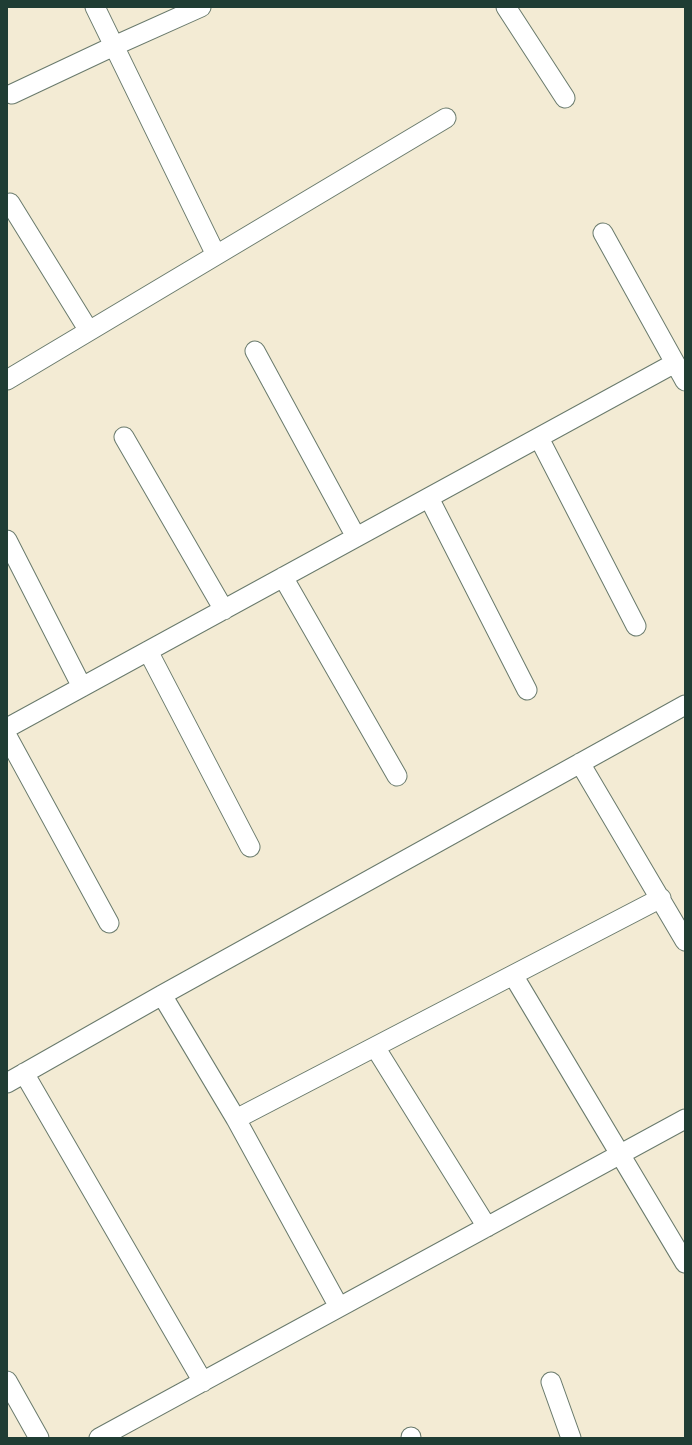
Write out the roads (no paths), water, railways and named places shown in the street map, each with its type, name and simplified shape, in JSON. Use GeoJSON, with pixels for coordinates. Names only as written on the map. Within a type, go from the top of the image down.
{"type":"FeatureCollection","features":[{"type":"Feature","properties":{"kind":"street"},"geometry":{"type":"LineString","coordinates":[[95,7],[216,255]]}},
{"type":"Feature","properties":{"kind":"street"},"geometry":{"type":"LineString","coordinates":[[12,94],[201,7]]}},
{"type":"Feature","properties":{"kind":"street"},"geometry":{"type":"LineString","coordinates":[[506,7],[565,98]]}},
{"type":"Feature","properties":{"kind":"street"},"geometry":{"type":"LineString","coordinates":[[7,380],[446,118]]}},
{"type":"Feature","properties":{"kind":"street"},"geometry":{"type":"LineString","coordinates":[[10,204],[89,331]]}},
{"type":"Feature","properties":{"kind":"street"},"geometry":{"type":"LineString","coordinates":[[603,233],[685,381]]}},
{"type":"Feature","properties":{"kind":"street"},"geometry":{"type":"LineString","coordinates":[[255,351],[356,537]]}},
{"type":"Feature","properties":{"kind":"street"},"geometry":{"type":"LineString","coordinates":[[7,728],[675,363]]}},
{"type":"Feature","properties":{"kind":"street"},"geometry":{"type":"LineString","coordinates":[[124,437],[224,610]]}},
{"type":"Feature","properties":{"kind":"street"},"geometry":{"type":"LineString","coordinates":[[539,438],[636,626]]}},
{"type":"Feature","properties":{"kind":"street"},"geometry":{"type":"LineString","coordinates":[[429,498],[527,690]]}},
{"type":"Feature","properties":{"kind":"street"},"geometry":{"type":"LineString","coordinates":[[7,540],[82,687]]}},
{"type":"Feature","properties":{"kind":"street"},"geometry":{"type":"LineString","coordinates":[[283,577],[397,776]]}},
{"type":"Feature","properties":{"kind":"street"},"geometry":{"type":"LineString","coordinates":[[148,651],[250,847]]}},
{"type":"Feature","properties":{"kind":"street"},"geometry":{"type":"LineString","coordinates":[[7,1083],[162,995],[685,705]]}},
{"type":"Feature","properties":{"kind":"street"},"geometry":{"type":"LineString","coordinates":[[7,736],[109,923]]}},
{"type":"Feature","properties":{"kind":"street"},"geometry":{"type":"LineString","coordinates":[[580,763],[685,941]]}},
{"type":"Feature","properties":{"kind":"street"},"geometry":{"type":"LineString","coordinates":[[236,1119],[661,898]]}},
{"type":"Feature","properties":{"kind":"street"},"geometry":{"type":"LineString","coordinates":[[513,975],[685,1263]]}},
{"type":"Feature","properties":{"kind":"street"},"geometry":{"type":"LineString","coordinates":[[162,995],[236,1119],[339,1308]]}},
{"type":"Feature","properties":{"kind":"street"},"geometry":{"type":"LineString","coordinates":[[375,1047],[487,1227]]}},
{"type":"Feature","properties":{"kind":"street"},"geometry":{"type":"LineString","coordinates":[[24,1073],[203,1382]]}},
{"type":"Feature","properties":{"kind":"street"},"geometry":{"type":"LineString","coordinates":[[99,1438],[685,1119]]}},
{"type":"Feature","properties":{"kind":"street"},"geometry":{"type":"LineString","coordinates":[[7,1381],[39,1438]]}},
{"type":"Feature","properties":{"kind":"street"},"geometry":{"type":"LineString","coordinates":[[551,1382],[571,1438]]}}]}
